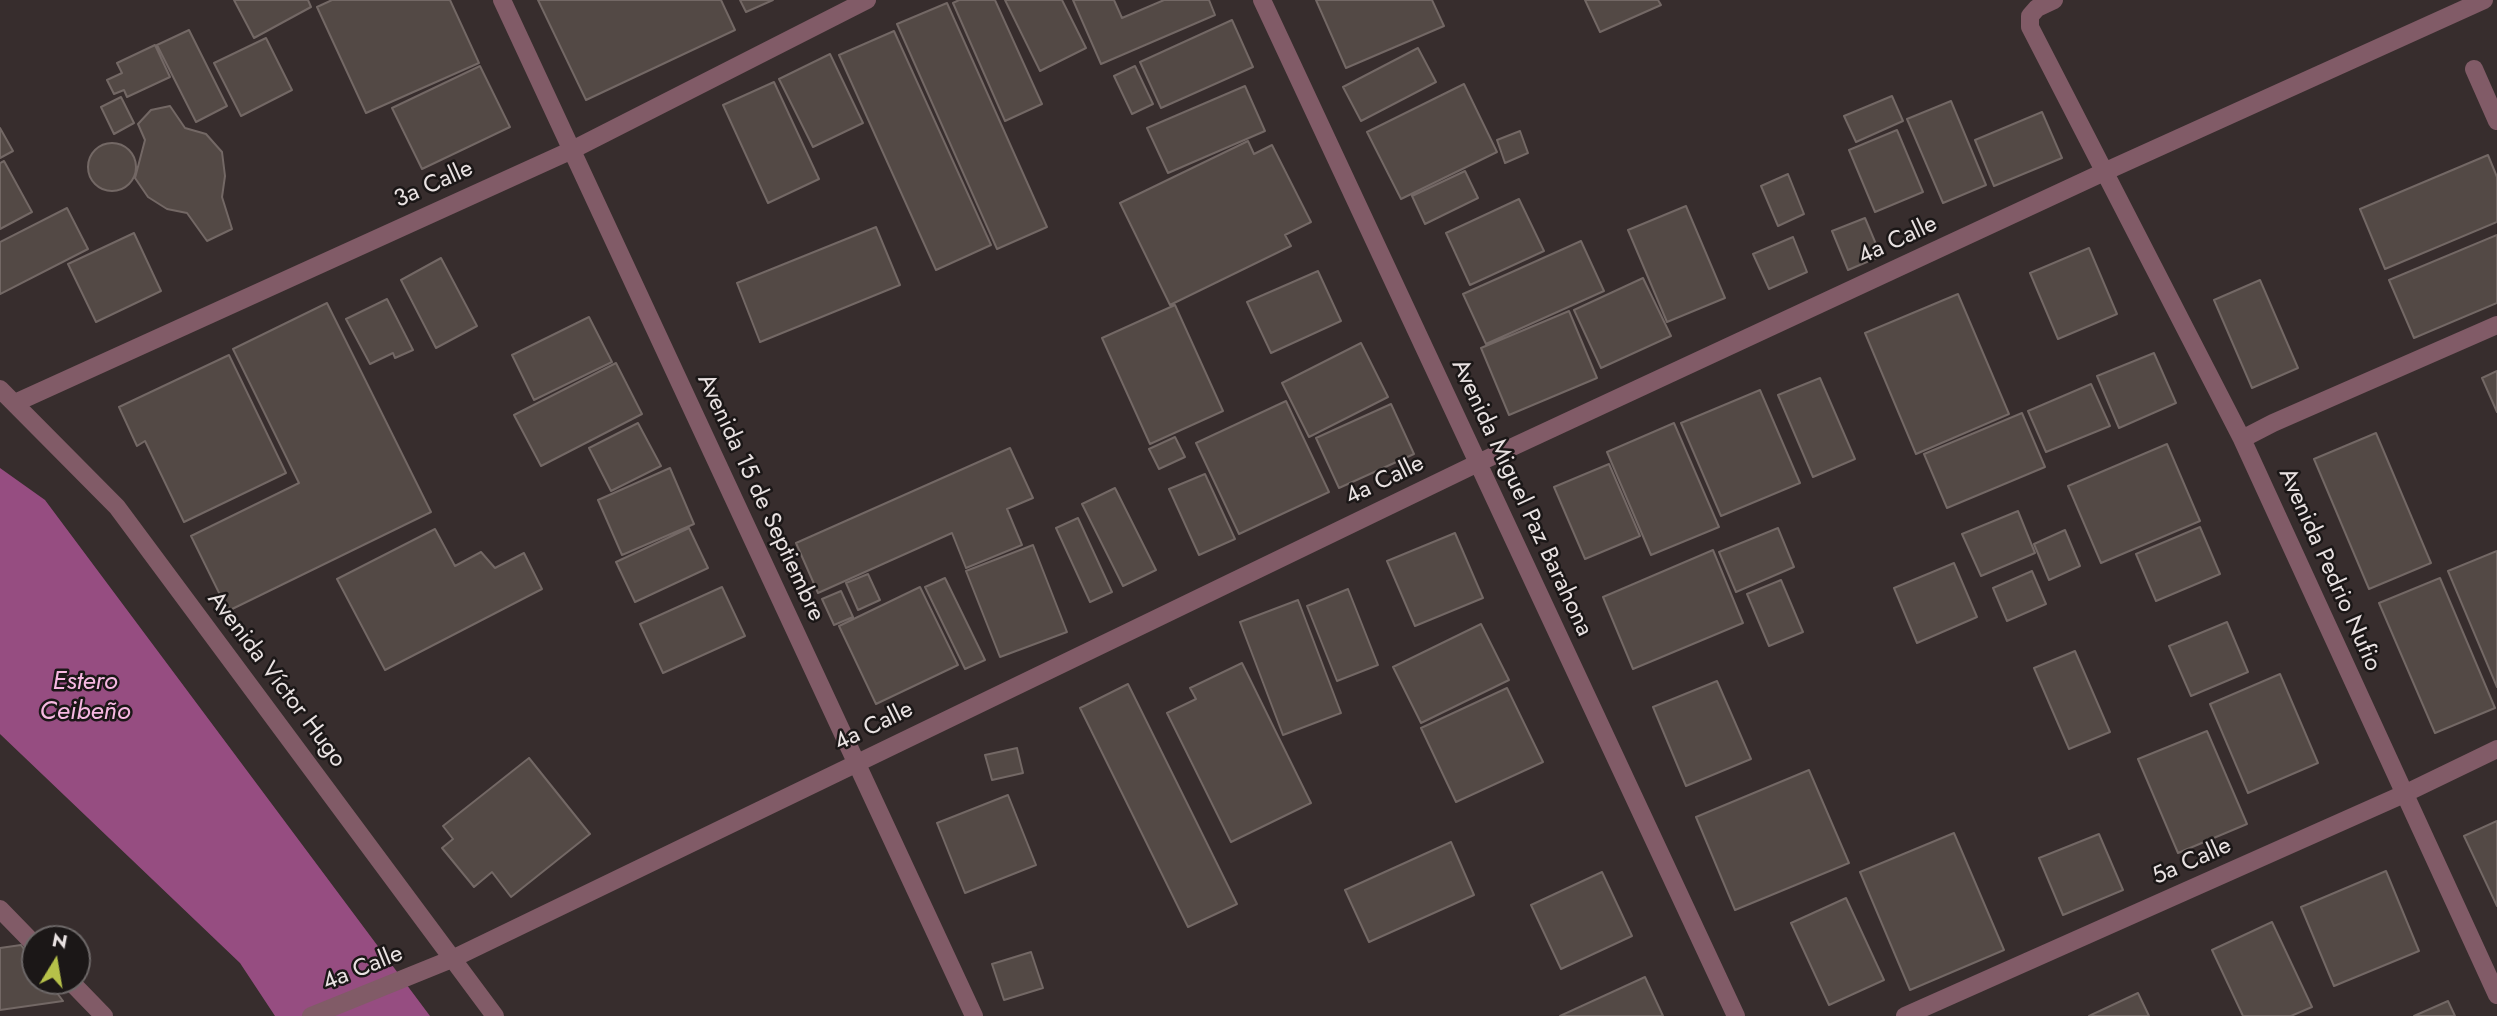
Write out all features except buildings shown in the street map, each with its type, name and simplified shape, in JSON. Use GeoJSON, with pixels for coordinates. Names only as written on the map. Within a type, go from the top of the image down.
{"type":"FeatureCollection","features":[{"type":"Feature","properties":{"kind":"street","name":"Avenida 15 de Septiembre"},"geometry":{"type":"LineString","coordinates":[[502,0],[974,1016]]}},
{"type":"Feature","properties":{"kind":"street","name":"3a Calle"},"geometry":{"type":"LineString","coordinates":[[15,403],[572,150],[867,0]]}},
{"type":"Feature","properties":{"kind":"street","name":"Avenida Miguel Paz Barahona"},"geometry":{"type":"LineString","coordinates":[[1262,0],[1736,1016]]}},
{"type":"Feature","properties":{"kind":"street","name":"Avenida Pedrio Nufio"},"geometry":{"type":"LineString","coordinates":[[2054,0],[2037,8],[2030,16],[2030,27],[2242,439],[2497,995]]}},
{"type":"Feature","properties":{"kind":"street","name":"4a Calle"},"geometry":{"type":"LineString","coordinates":[[311,1016],[452,959],[1478,463],[2104,172],[2484,0]]}},
{"type":"Feature","properties":{"kind":"street"},"geometry":{"type":"LineString","coordinates":[[2474,69],[2497,121]]}},
{"type":"Feature","properties":{"kind":"street"},"geometry":{"type":"LineString","coordinates":[[2242,439],[2497,325]]}},
{"type":"Feature","properties":{"kind":"street","name":"Avenida Víctor Hugo"},"geometry":{"type":"LineString","coordinates":[[0,389],[117,507],[495,1016]]}},
{"type":"Feature","properties":{"kind":"street","name":"5a Calle"},"geometry":{"type":"LineString","coordinates":[[1905,1016],[2497,750]]}},
{"type":"Feature","properties":{"kind":"street"},"geometry":{"type":"LineString","coordinates":[[0,909],[21,931]]}},
{"type":"Feature","properties":{"kind":"street"},"geometry":{"type":"LineString","coordinates":[[84,995],[104,1016]]}},
{"type":"Feature","properties":{"kind":"water","name":"Estero Ceibeño"},"geometry":{"type":"Polygon","coordinates":[[[0,468],[45,500],[430,1016],[275,1016],[240,963],[0,734],[0,468]]]}}]}
